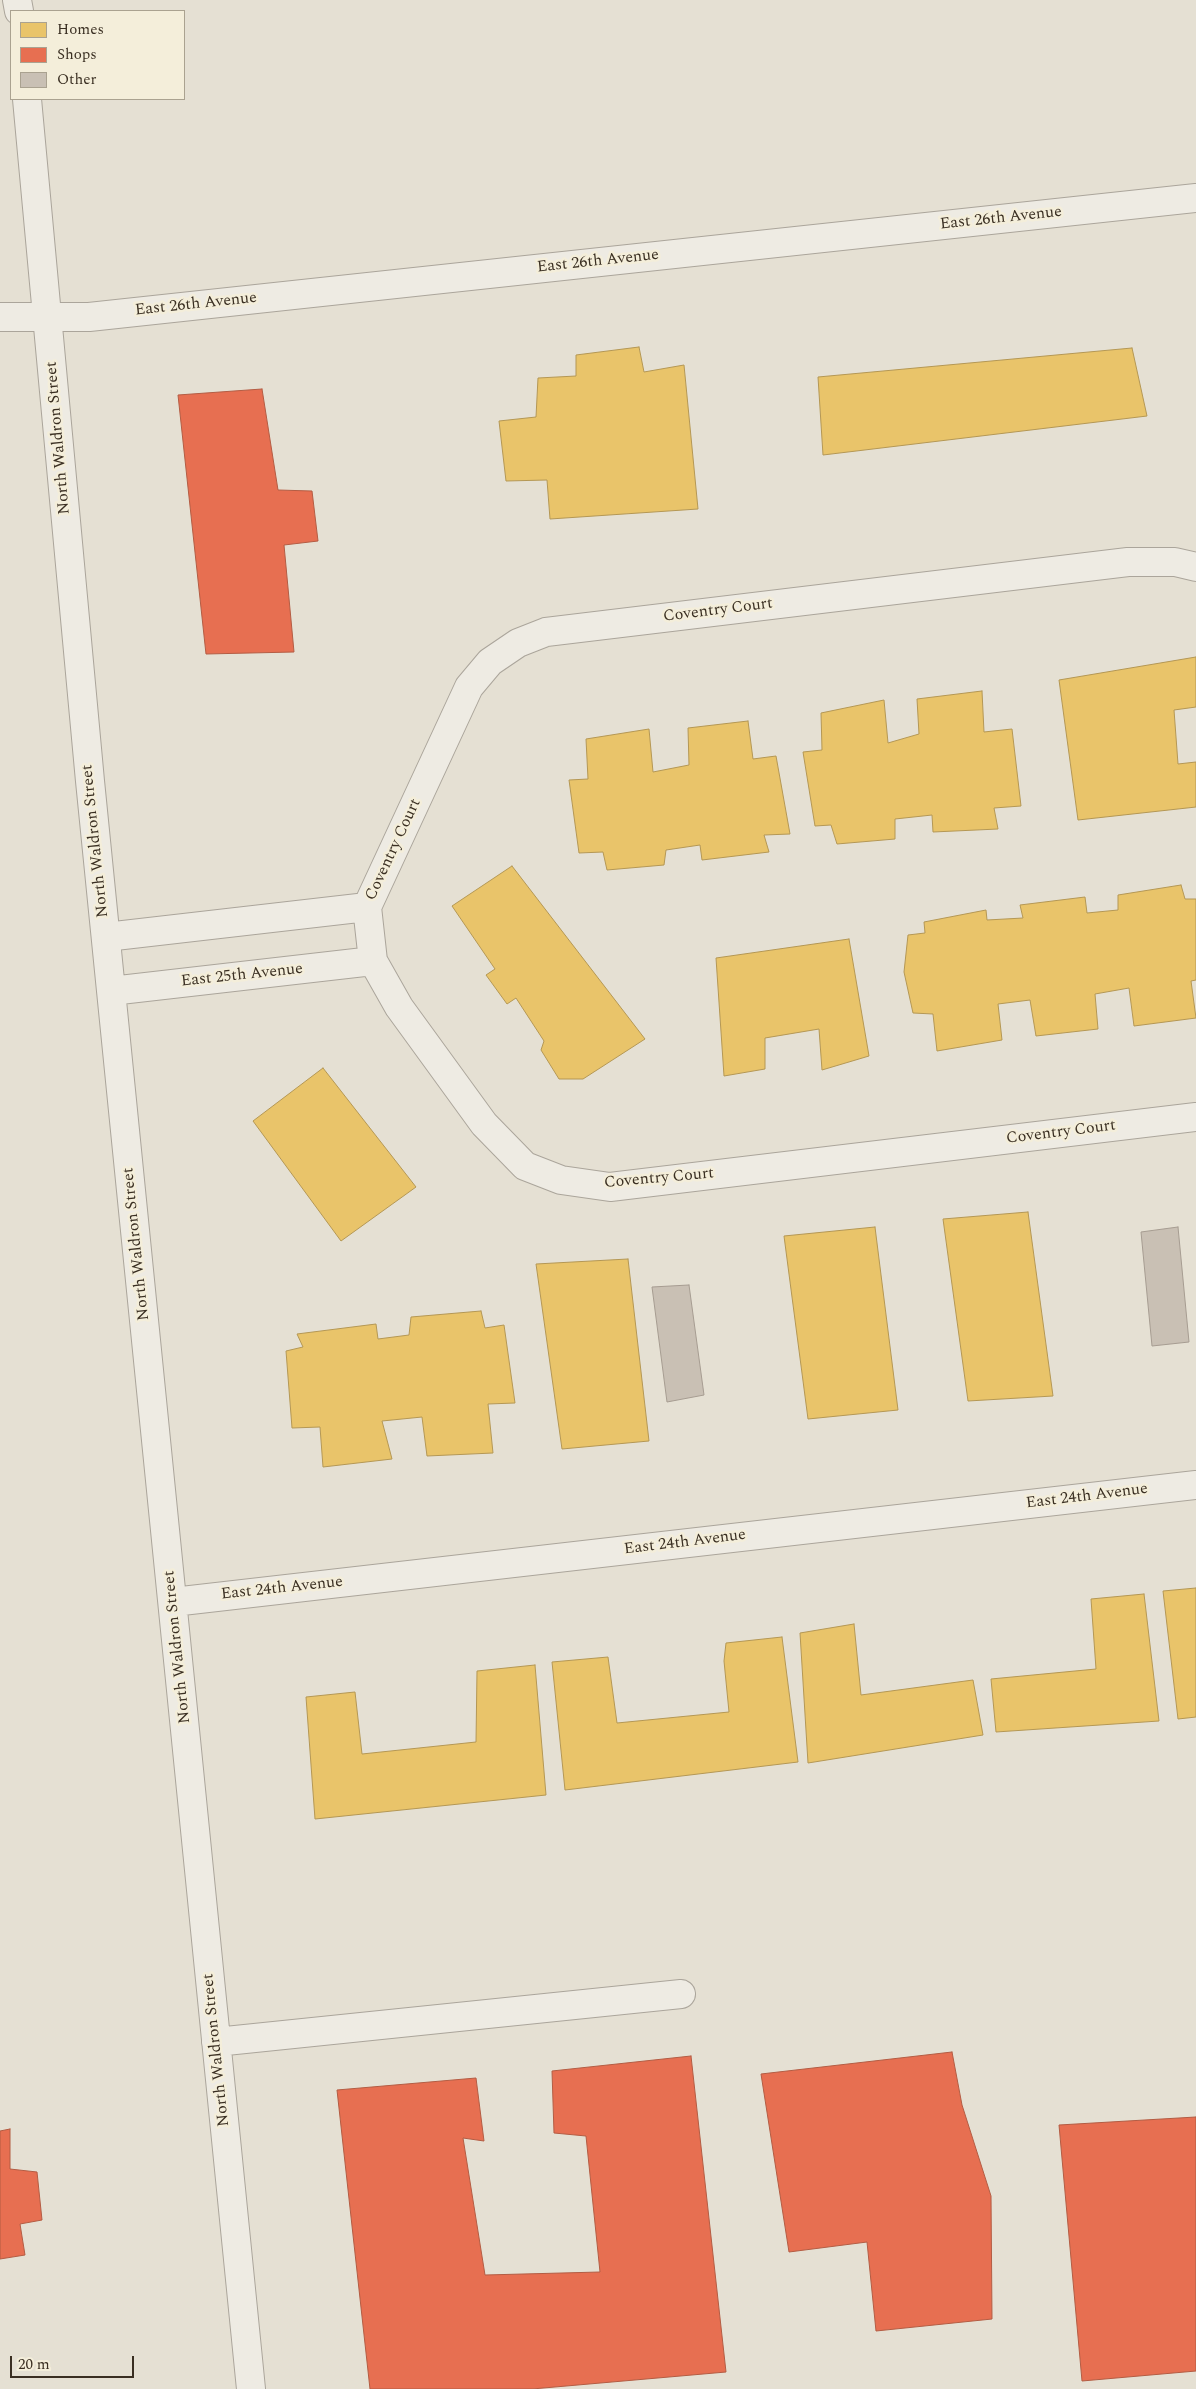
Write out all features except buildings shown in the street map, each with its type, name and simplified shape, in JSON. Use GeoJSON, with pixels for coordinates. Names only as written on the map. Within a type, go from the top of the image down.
{"type":"FeatureCollection","features":[{"type":"Feature","properties":{"kind":"street","name":"North Waldron Street"},"geometry":{"type":"LineString","coordinates":[[27,100],[90,781],[251,2389]]}},
{"type":"Feature","properties":{"kind":"street","name":"East 26th Avenue"},"geometry":{"type":"LineString","coordinates":[[0,317],[98,316],[1196,198]]}},
{"type":"Feature","properties":{"kind":"street","name":"Coventry Court"},"geometry":{"type":"LineString","coordinates":[[1196,567],[1176,562],[1128,562],[546,632],[525,640],[490,662],[469,687],[367,907],[373,961],[399,1007],[484,1124],[525,1166],[561,1180],[610,1187],[1196,1117]]}},
{"type":"Feature","properties":{"kind":"street"},"geometry":{"type":"LineString","coordinates":[[106,937],[367,907]]}},
{"type":"Feature","properties":{"kind":"street","name":"East 25th Avenue"},"geometry":{"type":"LineString","coordinates":[[111,991],[373,961]]}},
{"type":"Feature","properties":{"kind":"street","name":"East 24th Avenue"},"geometry":{"type":"LineString","coordinates":[[173,1602],[1196,1485]]}},
{"type":"Feature","properties":{"kind":"street"},"geometry":{"type":"LineString","coordinates":[[216,2042],[681,1994]]}}]}
